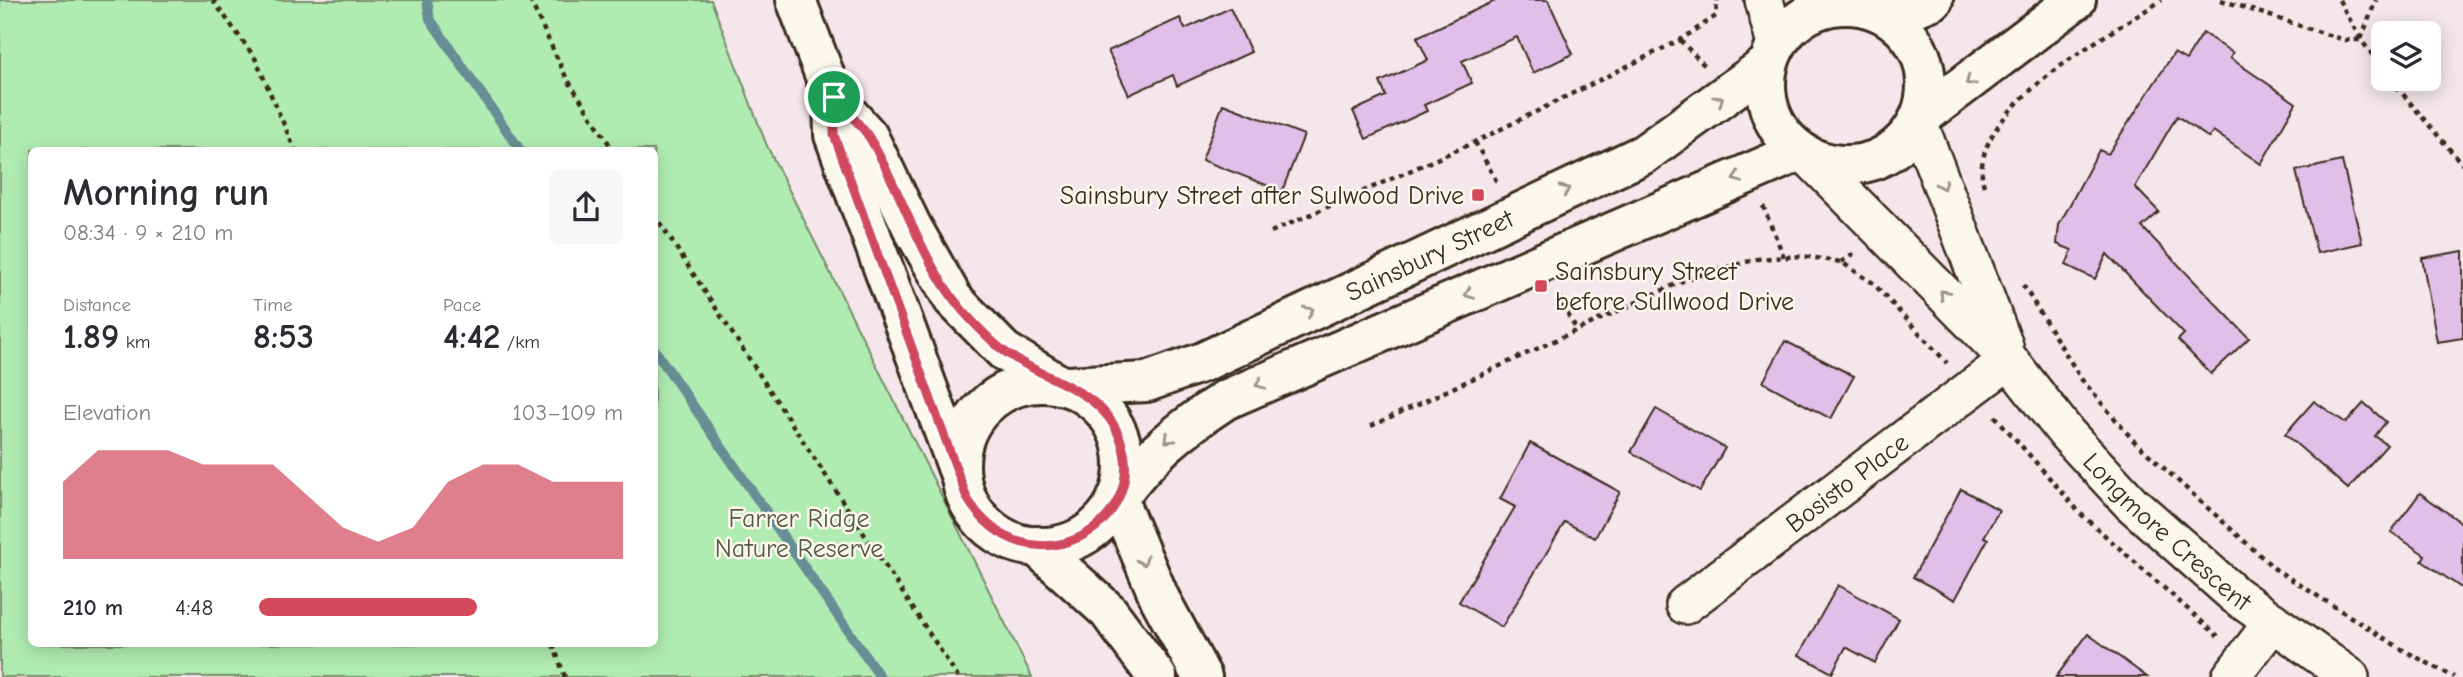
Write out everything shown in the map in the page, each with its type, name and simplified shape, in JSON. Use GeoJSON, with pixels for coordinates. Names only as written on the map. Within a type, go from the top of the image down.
{"type":"FeatureCollection","features":[{"type":"Feature","properties":{"kind":"street"},"geometry":{"type":"LineString","coordinates":[[796,0],[834,97],[868,136],[912,228],[953,299],[1004,352],[1100,406],[1120,439],[1124,457],[1118,497],[1107,516],[1093,530],[1055,546],[1014,542],[995,532],[979,517],[967,498],[834,135],[834,97]]}},
{"type":"Feature","properties":{"kind":"street"},"geometry":{"type":"LineString","coordinates":[[1764,0],[1772,54],[1765,88],[1770,112],[1782,134],[1803,153],[1832,164],[1857,165],[1882,157],[1903,142],[1919,120],[2076,0]]}},
{"type":"Feature","properties":{"kind":"street"},"geometry":{"type":"LineString","coordinates":[[1772,54],[1791,26],[1812,12],[1836,5],[1869,8],[1933,0]]}},
{"type":"Feature","properties":{"kind":"street"},"geometry":{"type":"LineString","coordinates":[[1869,8],[1907,32],[1919,51],[1926,73],[1926,96],[1919,120]]}},
{"type":"Feature","properties":{"kind":"street","name":"Sainsbury Street"},"geometry":{"type":"LineString","coordinates":[[1063,385],[1147,382],[1203,362],[1644,154],[1772,54]]}},
{"type":"Feature","properties":{"kind":"street","name":"Longmore Crescent"},"geometry":{"type":"LineString","coordinates":[[1919,120],[2009,360]]}},
{"type":"Feature","properties":{"kind":"street","name":"Sainsbury Street"},"geometry":{"type":"LineString","coordinates":[[1118,497],[1136,473],[1177,431],[1225,400],[1803,153]]}},
{"type":"Feature","properties":{"kind":"street","name":"Longmore Crescent"},"geometry":{"type":"LineString","coordinates":[[1803,153],[2009,360],[2067,435],[2131,503],[2235,594],[2350,677]]}},
{"type":"Feature","properties":{"kind":"street","name":"Bosisto Place"},"geometry":{"type":"LineString","coordinates":[[1685,604],[2009,360]]}},
{"type":"Feature","properties":{"kind":"street"},"geometry":{"type":"LineString","coordinates":[[961,477],[965,438],[987,405],[1021,386],[1063,385]]}},
{"type":"Feature","properties":{"kind":"street"},"geometry":{"type":"LineString","coordinates":[[1118,497],[1160,599],[1202,677]]}},
{"type":"Feature","properties":{"kind":"street"},"geometry":{"type":"LineString","coordinates":[[1036,546],[1108,611],[1157,677]]}},
{"type":"Feature","properties":{"kind":"street"},"geometry":{"type":"LineString","coordinates":[[2231,677],[2273,622]]}},
{"type":"Feature","properties":{"kind":"path"},"geometry":{"type":"LineString","coordinates":[[213,0],[255,58],[294,147]]}},
{"type":"Feature","properties":{"kind":"path"},"geometry":{"type":"LineString","coordinates":[[530,0],[566,77],[611,147]]}},
{"type":"Feature","properties":{"kind":"path"},"geometry":{"type":"LineString","coordinates":[[1271,232],[1475,142],[1680,40],[1716,16],[1717,0]]}},
{"type":"Feature","properties":{"kind":"path"},"geometry":{"type":"LineString","coordinates":[[1985,187],[1981,175],[1989,139],[2011,108],[2061,66],[2162,0]]}},
{"type":"Feature","properties":{"kind":"path"},"geometry":{"type":"LineString","coordinates":[[2221,0],[2344,40],[2361,40]]}},
{"type":"Feature","properties":{"kind":"path"},"geometry":{"type":"LineString","coordinates":[[2339,0],[2371,53]]}},
{"type":"Feature","properties":{"kind":"path"},"geometry":{"type":"LineString","coordinates":[[2361,40],[2375,0]]}},
{"type":"Feature","properties":{"kind":"path"},"geometry":{"type":"LineString","coordinates":[[1680,40],[1707,67]]}},
{"type":"Feature","properties":{"kind":"path"},"geometry":{"type":"LineString","coordinates":[[2400,91],[2463,166]]}},
{"type":"Feature","properties":{"kind":"path"},"geometry":{"type":"LineString","coordinates":[[658,220],[958,677]]}},
{"type":"Feature","properties":{"kind":"path"},"geometry":{"type":"LineString","coordinates":[[1371,426],[1689,278],[1757,259],[1803,256],[1841,262],[1873,283],[1951,368]]}},
{"type":"Feature","properties":{"kind":"path"},"geometry":{"type":"LineString","coordinates":[[2020,279],[2030,300],[2082,380],[2133,440],[2275,569],[2403,650],[2454,677]]}},
{"type":"Feature","properties":{"kind":"path"},"geometry":{"type":"LineString","coordinates":[[554,647],[565,677]]}},
{"type":"Feature","properties":{"kind":"green space","name":"Farrer Ridge Nature Reserve"},"geometry":{"type":"Polygon","coordinates":[[[0,0],[711,0],[767,146],[1032,677],[0,677],[0,0]]]}},
{"type":"Feature","properties":{"kind":"building"},"geometry":{"type":"Polygon","coordinates":[[[1497,0],[1548,0],[1573,54],[1533,73],[1517,37],[1462,61],[1472,83],[1424,105],[1427,111],[1366,139],[1353,111],[1386,96],[1380,82],[1428,60],[1417,37],[1497,0]]]}},
{"type":"Feature","properties":{"kind":"building"},"geometry":{"type":"Polygon","coordinates":[[[1230,8],[1251,52],[1177,86],[1173,75],[1129,95],[1108,51],[1180,18],[1185,29],[1230,8]]]}},
{"type":"Feature","properties":{"kind":"building"},"geometry":{"type":"Polygon","coordinates":[[[2203,33],[2233,53],[2230,58],[2296,103],[2261,164],[2213,131],[2209,138],[2177,116],[2135,187],[2159,212],[2142,227],[2249,338],[2211,374],[2178,340],[2184,334],[2107,254],[2095,279],[2066,265],[2072,250],[2057,244],[2059,225],[2099,150],[2108,154],[2174,53],[2186,60],[2203,33]]]}},
{"type":"Feature","properties":{"kind":"building"},"geometry":{"type":"Polygon","coordinates":[[[1223,104],[1304,135],[1282,191],[1202,160],[1223,104]]]}},
{"type":"Feature","properties":{"kind":"building"},"geometry":{"type":"Polygon","coordinates":[[[2342,161],[2362,243],[2317,253],[2296,171],[2342,161]]]}},
{"type":"Feature","properties":{"kind":"building"},"geometry":{"type":"Polygon","coordinates":[[[2463,251],[2463,338],[2437,342],[2422,258],[2463,251]]]}},
{"type":"Feature","properties":{"kind":"building"},"geometry":{"type":"Polygon","coordinates":[[[1785,341],[1854,376],[1831,419],[1763,382],[1785,341]]]}},
{"type":"Feature","properties":{"kind":"building"},"geometry":{"type":"Polygon","coordinates":[[[2314,401],[2346,423],[2364,403],[2386,422],[2375,436],[2387,445],[2348,489],[2285,434],[2314,401]]]}},
{"type":"Feature","properties":{"kind":"building"},"geometry":{"type":"Polygon","coordinates":[[[1656,409],[1725,448],[1700,491],[1631,452],[1656,409]]]}},
{"type":"Feature","properties":{"kind":"building"},"geometry":{"type":"Polygon","coordinates":[[[1530,443],[1620,492],[1595,538],[1565,522],[1502,627],[1459,602],[1515,507],[1500,499],[1530,443]]]}},
{"type":"Feature","properties":{"kind":"building"},"geometry":{"type":"Polygon","coordinates":[[[1961,489],[1999,510],[1984,537],[1988,539],[1955,600],[1913,577],[1961,489]]]}},
{"type":"Feature","properties":{"kind":"building"},"geometry":{"type":"Polygon","coordinates":[[[2420,493],[2463,524],[2463,589],[2422,561],[2425,555],[2391,532],[2420,493]]]}},
{"type":"Feature","properties":{"kind":"building"},"geometry":{"type":"Polygon","coordinates":[[[1838,585],[1899,619],[1875,663],[1846,647],[1832,673],[1799,655],[1838,585]]]}},
{"type":"Feature","properties":{"kind":"building"},"geometry":{"type":"Polygon","coordinates":[[[2088,634],[2147,677],[2056,677],[2088,634]]]}},
{"type":"Feature","properties":{"kind":"waterway"},"geometry":{"type":"LineString","coordinates":[[427,0],[430,19],[518,147]]}},
{"type":"Feature","properties":{"kind":"waterway"},"geometry":{"type":"LineString","coordinates":[[658,355],[880,677]]}},
{"type":"Feature","properties":{"kind":"place","name":"Sainsbury Street after Sulwood Drive"},"geometry":{"type":"Point","coordinates":[1478,195]}},
{"type":"Feature","properties":{"kind":"place","name":"Sainsbury Street before Sullwood Drive"},"geometry":{"type":"Point","coordinates":[1541,286]}},
{"type":"Feature","properties":{"kind":"route"},"geometry":{"type":"LineString","coordinates":[[834,97],[868,136],[912,228],[953,299],[1004,352],[1060,384],[1085,394],[1100,406],[1112,421],[1124,457],[1124,477],[1119,496],[1107,516],[1093,530],[1075,540],[1055,546],[1014,542],[995,532],[979,517],[967,498],[834,135],[834,97]]}}]}
